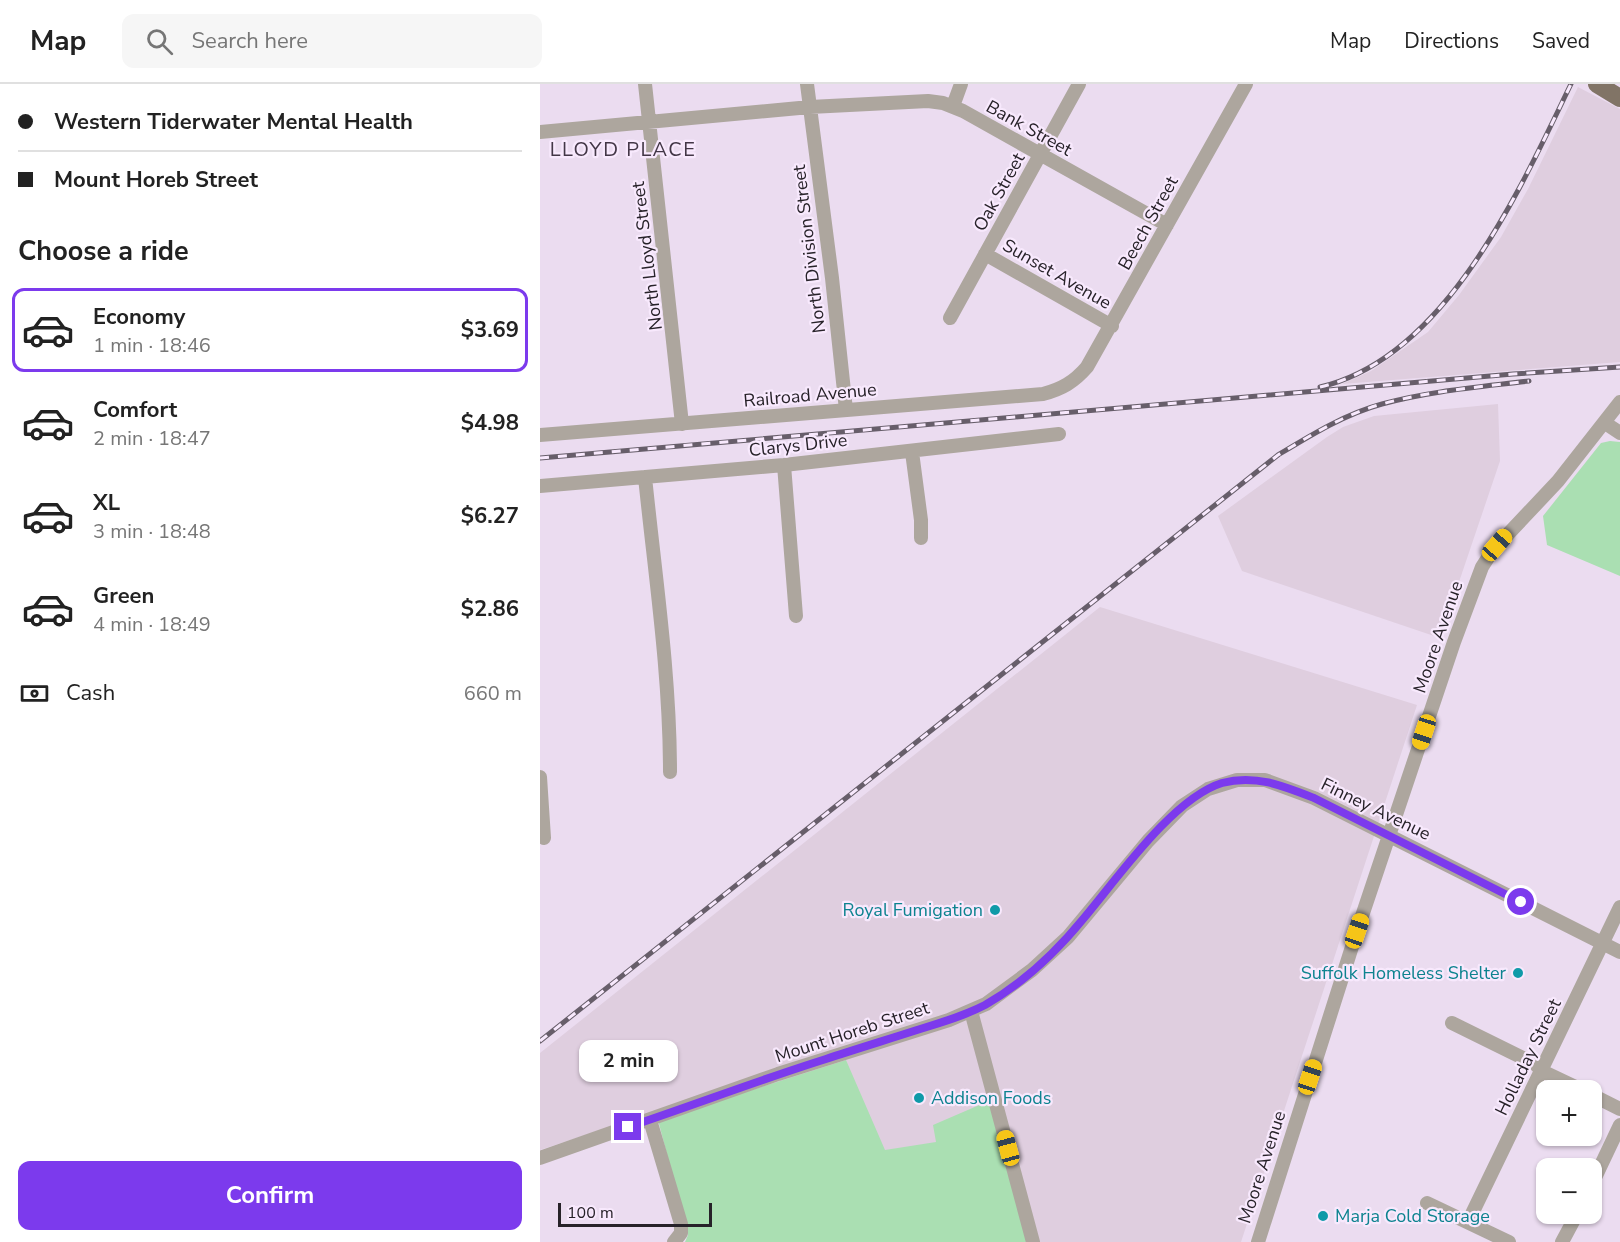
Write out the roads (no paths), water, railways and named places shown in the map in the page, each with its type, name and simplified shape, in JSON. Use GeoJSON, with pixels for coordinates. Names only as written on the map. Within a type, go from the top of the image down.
{"type":"FeatureCollection","features":[{"type":"Feature","properties":{"kind":"main road"},"geometry":{"type":"LineString","coordinates":[[1597,84],[1620,98]]}},
{"type":"Feature","properties":{"kind":"street","name":"North Lloyd Street"},"geometry":{"type":"LineString","coordinates":[[645,84],[682,424]]}},
{"type":"Feature","properties":{"kind":"street","name":"North Division Street"},"geometry":{"type":"LineString","coordinates":[[807,84],[846,410]]}},
{"type":"Feature","properties":{"kind":"street"},"geometry":{"type":"LineString","coordinates":[[953,106],[961,84]]}},
{"type":"Feature","properties":{"kind":"street","name":"Oak Street"},"geometry":{"type":"LineString","coordinates":[[950,318],[1079,84]]}},
{"type":"Feature","properties":{"kind":"street","name":"Beech Street"},"geometry":{"type":"LineString","coordinates":[[1078,378],[1112,326],[1246,84]]}},
{"type":"Feature","properties":{"kind":"street","name":"Bank Street"},"geometry":{"type":"LineString","coordinates":[[540,132],[810,107],[928,100],[953,106],[1167,225]]}},
{"type":"Feature","properties":{"kind":"street","name":"Sunset Avenue"},"geometry":{"type":"LineString","coordinates":[[985,254],[1112,326]]}},
{"type":"Feature","properties":{"kind":"street","name":"Railroad Avenue"},"geometry":{"type":"LineString","coordinates":[[540,435],[1043,394],[1058,390],[1078,378]]}},
{"type":"Feature","properties":{"kind":"street","name":"Moore Avenue"},"geometry":{"type":"LineString","coordinates":[[1258,1242],[1357,931],[1454,642],[1482,567],[1492,550],[1558,481],[1620,402]]}},
{"type":"Feature","properties":{"kind":"street"},"geometry":{"type":"LineString","coordinates":[[1605,423],[1620,433]]}},
{"type":"Feature","properties":{"kind":"street","name":"Clarys Drive"},"geometry":{"type":"LineString","coordinates":[[540,486],[784,465],[1059,434]]}},
{"type":"Feature","properties":{"kind":"street"},"geometry":{"type":"LineString","coordinates":[[912,452],[921,520],[921,538]]}},
{"type":"Feature","properties":{"kind":"street"},"geometry":{"type":"LineString","coordinates":[[784,465],[796,616]]}},
{"type":"Feature","properties":{"kind":"street"},"geometry":{"type":"LineString","coordinates":[[645,477],[665,675],[670,737],[670,772]]}},
{"type":"Feature","properties":{"kind":"street"},"geometry":{"type":"LineString","coordinates":[[540,777],[544,838]]}},
{"type":"Feature","properties":{"kind":"street","name":"Finney Avenue"},"geometry":{"type":"LineString","coordinates":[[971,1011],[1005,992],[1068,937],[1148,841],[1182,806],[1208,789],[1237,780],[1265,780],[1314,798],[1620,952]]}},
{"type":"Feature","properties":{"kind":"street","name":"Holladay Street"},"geometry":{"type":"LineString","coordinates":[[1468,1222],[1620,907]]}},
{"type":"Feature","properties":{"kind":"street"},"geometry":{"type":"LineString","coordinates":[[971,1011],[1033,1242]]}},
{"type":"Feature","properties":{"kind":"street","name":"Mount Horeb Street"},"geometry":{"type":"LineString","coordinates":[[540,1158],[778,1074],[971,1011]]}},
{"type":"Feature","properties":{"kind":"street"},"geometry":{"type":"LineString","coordinates":[[1452,1023],[1535,1064],[1541,1070],[1562,1080]]}},
{"type":"Feature","properties":{"kind":"street"},"geometry":{"type":"LineString","coordinates":[[1602,1100],[1620,1109]]}},
{"type":"Feature","properties":{"kind":"street"},"geometry":{"type":"LineString","coordinates":[[650,1120],[681,1224],[681,1233],[674,1242]]}},
{"type":"Feature","properties":{"kind":"street"},"geometry":{"type":"LineString","coordinates":[[1602,1163],[1620,1125]]}},
{"type":"Feature","properties":{"kind":"street"},"geometry":{"type":"LineString","coordinates":[[1427,1203],[1509,1242]]}},
{"type":"Feature","properties":{"kind":"street"},"geometry":{"type":"LineString","coordinates":[[1562,1242],[1572,1224]]}},
{"type":"Feature","properties":{"kind":"railway"},"geometry":{"type":"LineString","coordinates":[[1320,387],[1365,370],[1405,342],[1441,306],[1474,264],[1502,218],[1528,172],[1571,84]]}},
{"type":"Feature","properties":{"kind":"railway"},"geometry":{"type":"LineString","coordinates":[[540,458],[1513,374],[1620,367]]}},
{"type":"Feature","properties":{"kind":"railway"},"geometry":{"type":"LineString","coordinates":[[540,1041],[1278,455],[1342,419],[1368,408],[1436,393],[1529,381]]}},
{"type":"Feature","properties":{"kind":"place","name":"Royal Fumigation"},"geometry":{"type":"Point","coordinates":[995,910]}},
{"type":"Feature","properties":{"kind":"place","name":"Suffolk Homeless Shelter"},"geometry":{"type":"Point","coordinates":[1518,973]}},
{"type":"Feature","properties":{"kind":"place","name":"Addison Foods"},"geometry":{"type":"Point","coordinates":[919,1098]}},
{"type":"Feature","properties":{"kind":"place","name":"Marja Cold Storage"},"geometry":{"type":"Point","coordinates":[1323,1216]}},
{"type":"Feature","properties":{"kind":"district","name":"LLOYD PLACE"},"geometry":{"type":"Point","coordinates":[623,149]}}]}
